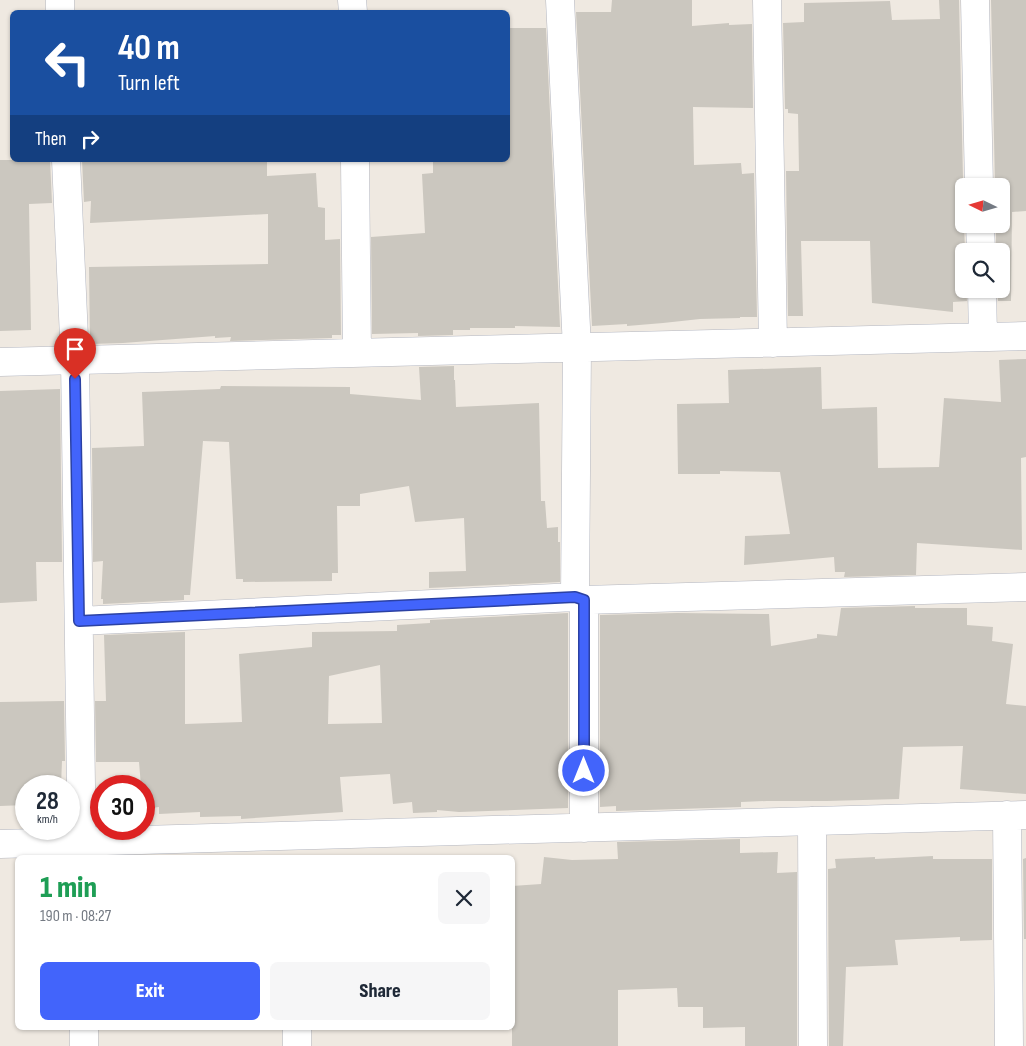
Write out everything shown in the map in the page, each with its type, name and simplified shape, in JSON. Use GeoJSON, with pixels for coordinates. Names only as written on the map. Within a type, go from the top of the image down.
{"type":"FeatureCollection","features":[{"type":"Feature","properties":{"kind":"street"},"geometry":{"type":"LineString","coordinates":[[560,0],[577,348],[579,598],[584,828]]}},
{"type":"Feature","properties":{"kind":"street"},"geometry":{"type":"LineString","coordinates":[[767,0],[773,343]]}},
{"type":"Feature","properties":{"kind":"street"},"geometry":{"type":"LineString","coordinates":[[975,0],[979,178]]}},
{"type":"Feature","properties":{"kind":"street"},"geometry":{"type":"LineString","coordinates":[[66,162],[75,360],[81,849]]}},
{"type":"Feature","properties":{"kind":"street"},"geometry":{"type":"LineString","coordinates":[[355,162],[357,353]]}},
{"type":"Feature","properties":{"kind":"street"},"geometry":{"type":"LineString","coordinates":[[982,298],[983,338]]}},
{"type":"Feature","properties":{"kind":"street"},"geometry":{"type":"LineString","coordinates":[[0,362],[1026,336]]}},
{"type":"Feature","properties":{"kind":"street"},"geometry":{"type":"LineString","coordinates":[[79,621],[579,598],[1026,587]]}},
{"type":"Feature","properties":{"kind":"street"},"geometry":{"type":"LineString","coordinates":[[0,844],[81,849],[291,847],[584,828],[1017,815],[1009,1046]]}},
{"type":"Feature","properties":{"kind":"street"},"geometry":{"type":"LineString","coordinates":[[812,820],[813,1046]]}},
{"type":"Feature","properties":{"kind":"street"},"geometry":{"type":"LineString","coordinates":[[84,1030],[84,1046]]}},
{"type":"Feature","properties":{"kind":"street"},"geometry":{"type":"LineString","coordinates":[[297,1030],[297,1046]]}},
{"type":"Feature","properties":{"kind":"building"},"geometry":{"type":"Polygon","coordinates":[[[612,0],[692,0],[692,26],[729,23],[729,25],[752,24],[753,108],[693,107],[694,165],[741,163],[742,174],[754,173],[757,317],[700,319],[627,326],[627,324],[592,326],[576,12],[611,12],[612,0]]]}},
{"type":"Feature","properties":{"kind":"building"},"geometry":{"type":"Polygon","coordinates":[[[939,0],[959,0],[963,178],[955,178],[955,233],[965,233],[965,243],[955,243],[955,298],[967,298],[967,301],[953,302],[953,312],[872,303],[870,241],[801,241],[803,316],[788,316],[786,171],[799,171],[798,114],[788,113],[788,109],[785,109],[783,23],[804,22],[804,3],[890,1],[892,20],[940,19],[939,0]]]}},
{"type":"Feature","properties":{"kind":"building"},"geometry":{"type":"Polygon","coordinates":[[[991,0],[1026,0],[1026,211],[1012,212],[1011,301],[998,301],[998,298],[1010,298],[1010,243],[996,243],[996,233],[1010,233],[1010,178],[995,178],[991,0]]]}},
{"type":"Feature","properties":{"kind":"building"},"geometry":{"type":"Polygon","coordinates":[[[510,28],[546,28],[560,327],[470,328],[470,330],[453,330],[453,335],[418,336],[418,333],[372,334],[371,237],[425,233],[422,174],[433,173],[433,162],[510,162],[510,28]]]}},
{"type":"Feature","properties":{"kind":"building"},"geometry":{"type":"Polygon","coordinates":[[[0,160],[10,160],[10,162],[50,162],[52,203],[29,204],[31,330],[0,331],[0,160]]]}},
{"type":"Feature","properties":{"kind":"building"},"geometry":{"type":"Polygon","coordinates":[[[82,162],[267,162],[267,176],[316,173],[318,207],[325,208],[325,240],[340,239],[341,335],[332,335],[332,338],[230,341],[231,337],[215,338],[215,336],[90,344],[89,267],[268,264],[268,214],[90,223],[91,201],[84,202],[82,162]]]}},
{"type":"Feature","properties":{"kind":"building"},"geometry":{"type":"Polygon","coordinates":[[[1026,359],[1026,457],[1021,458],[1022,550],[917,543],[916,575],[844,577],[845,572],[835,572],[834,557],[744,565],[745,536],[790,534],[780,472],[720,471],[720,474],[678,474],[677,404],[729,403],[728,370],[821,367],[822,409],[877,407],[878,468],[939,467],[944,398],[1001,402],[999,360],[1026,359]]]}},
{"type":"Feature","properties":{"kind":"building"},"geometry":{"type":"Polygon","coordinates":[[[454,366],[456,407],[539,403],[541,501],[545,501],[547,528],[558,527],[560,582],[429,588],[429,572],[466,571],[464,518],[415,522],[409,486],[360,494],[360,506],[337,506],[338,573],[332,573],[332,581],[243,582],[243,579],[236,579],[229,442],[203,441],[190,595],[184,595],[184,600],[103,604],[103,599],[101,599],[103,561],[93,562],[92,448],[144,446],[142,392],[220,389],[221,386],[350,387],[350,394],[421,400],[419,367],[454,366]]]}},
{"type":"Feature","properties":{"kind":"building"},"geometry":{"type":"Polygon","coordinates":[[[60,389],[62,562],[36,562],[37,601],[0,603],[0,391],[60,389]]]}},
{"type":"Feature","properties":{"kind":"building"},"geometry":{"type":"Polygon","coordinates":[[[915,606],[915,608],[967,608],[967,625],[993,627],[992,641],[1013,644],[1006,704],[1026,706],[1026,794],[960,789],[963,746],[903,747],[899,799],[741,802],[741,807],[616,811],[616,806],[600,807],[600,615],[677,613],[769,614],[771,646],[817,638],[817,634],[837,636],[841,608],[915,606]]]}},
{"type":"Feature","properties":{"kind":"building"},"geometry":{"type":"Polygon","coordinates":[[[568,613],[568,808],[459,812],[437,810],[437,812],[413,813],[412,802],[393,804],[390,774],[340,777],[343,812],[241,819],[241,816],[200,817],[200,812],[159,814],[159,807],[155,808],[155,775],[140,775],[139,762],[96,762],[95,701],[106,701],[104,635],[185,632],[185,724],[242,722],[239,654],[312,647],[312,632],[397,631],[397,625],[430,623],[430,620],[568,613]],[[380,665],[329,676],[328,724],[382,723],[380,665]]]}},
{"type":"Feature","properties":{"kind":"building"},"geometry":{"type":"Polygon","coordinates":[[[64,701],[65,761],[62,761],[61,775],[15,775],[15,805],[0,806],[0,702],[64,701]]]}},
{"type":"Feature","properties":{"kind":"building"},"geometry":{"type":"Polygon","coordinates":[[[740,839],[740,853],[778,852],[777,873],[797,872],[797,1046],[745,1046],[745,1027],[703,1028],[703,1007],[678,1007],[677,988],[618,990],[618,1046],[512,1046],[512,1030],[515,1030],[515,886],[541,884],[544,857],[572,860],[618,859],[617,842],[740,839]]]}},
{"type":"Feature","properties":{"kind":"building"},"geometry":{"type":"Polygon","coordinates":[[[933,856],[933,859],[992,859],[992,940],[960,941],[960,937],[895,940],[898,965],[846,967],[843,1046],[829,1046],[828,869],[836,868],[835,859],[933,856]]]}},
{"type":"Feature","properties":{"kind":"building"},"geometry":{"type":"Polygon","coordinates":[[[1026,858],[1026,939],[1024,939],[1023,859],[1026,858]]]}},
{"type":"Feature","properties":{"kind":"route"},"geometry":{"type":"LineString","coordinates":[[75,379],[79,621],[575,597],[584,600],[584,771]]}}]}
